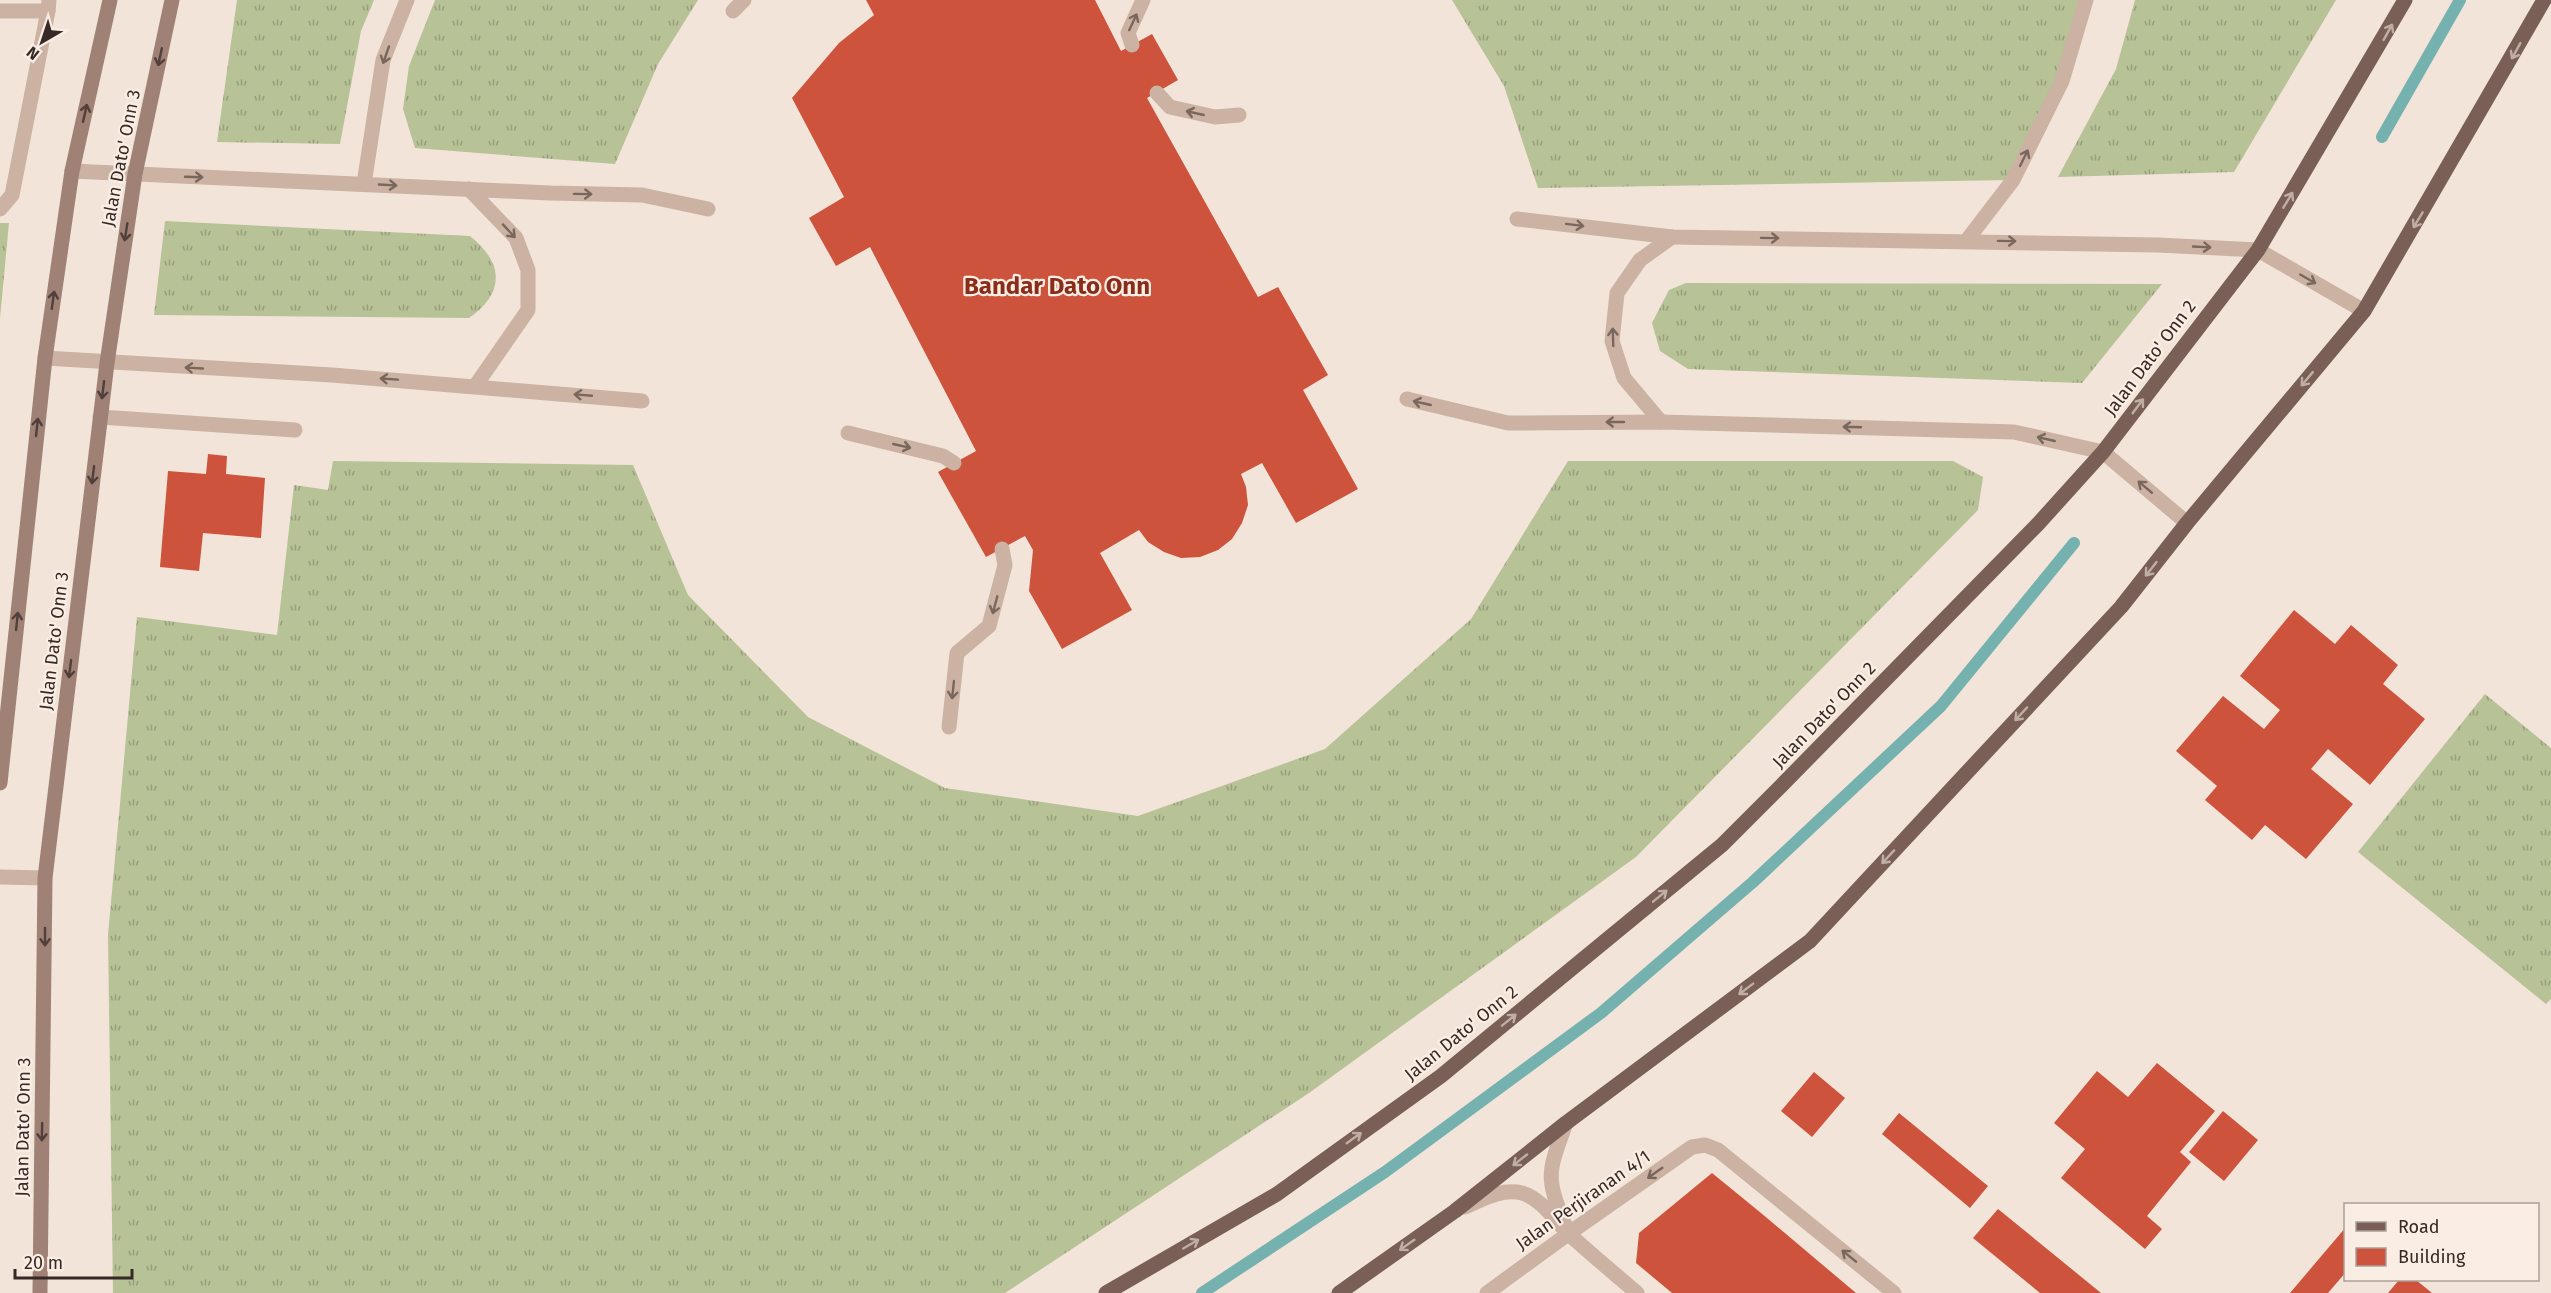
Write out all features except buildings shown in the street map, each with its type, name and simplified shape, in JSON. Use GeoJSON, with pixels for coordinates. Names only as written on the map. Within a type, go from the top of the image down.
{"type":"FeatureCollection","features":[{"type":"Feature","properties":{"kind":"main road","name":"Jalan Dato' Onn 3"},"geometry":{"type":"LineString","coordinates":[[0,783],[45,358],[72,171],[110,0]]}},
{"type":"Feature","properties":{"kind":"main road","name":"Jalan Dato' Onn 3"},"geometry":{"type":"LineString","coordinates":[[40,1293],[45,878],[106,363],[135,174],[172,0]]}},
{"type":"Feature","properties":{"kind":"main road","name":"Jalan Dato' Onn 2"},"geometry":{"type":"LineString","coordinates":[[1106,1293],[1277,1194],[1441,1076],[1722,845],[2038,524],[2103,452],[2258,250],[2405,0]]}},
{"type":"Feature","properties":{"kind":"main road"},"geometry":{"type":"LineString","coordinates":[[1339,1293],[1455,1211],[1566,1123],[1810,941],[2121,607],[2187,523],[2364,311],[2482,112],[2544,0]]}},
{"type":"Feature","properties":{"kind":"street"},"geometry":{"type":"LineString","coordinates":[[364,184],[383,60],[407,0]]}},
{"type":"Feature","properties":{"kind":"street"},"geometry":{"type":"LineString","coordinates":[[1132,45],[1128,33],[1143,0]]}},
{"type":"Feature","properties":{"kind":"street"},"geometry":{"type":"LineString","coordinates":[[1967,240],[2013,180],[2062,81],[2086,0]]}},
{"type":"Feature","properties":{"kind":"street"},"geometry":{"type":"LineString","coordinates":[[0,10],[48,6],[12,195],[0,208]]}},
{"type":"Feature","properties":{"kind":"street"},"geometry":{"type":"LineString","coordinates":[[1156,93],[1170,107],[1215,117],[1239,116]]}},
{"type":"Feature","properties":{"kind":"street"},"geometry":{"type":"LineString","coordinates":[[72,171],[642,195],[708,209]]}},
{"type":"Feature","properties":{"kind":"street"},"geometry":{"type":"LineString","coordinates":[[469,189],[516,238],[528,270],[528,310],[476,385]]}},
{"type":"Feature","properties":{"kind":"street"},"geometry":{"type":"LineString","coordinates":[[1517,219],[1672,237],[1967,240],[2258,250],[2364,311]]}},
{"type":"Feature","properties":{"kind":"street"},"geometry":{"type":"LineString","coordinates":[[1661,422],[1624,378],[1612,341],[1617,293],[1640,260],[1672,237]]}},
{"type":"Feature","properties":{"kind":"street"},"geometry":{"type":"LineString","coordinates":[[45,358],[476,385],[642,400]]}},
{"type":"Feature","properties":{"kind":"street"},"geometry":{"type":"LineString","coordinates":[[1407,399],[1508,423],[1661,422],[2014,432],[2103,452],[2187,523]]}},
{"type":"Feature","properties":{"kind":"street"},"geometry":{"type":"LineString","coordinates":[[100,417],[294,430]]}},
{"type":"Feature","properties":{"kind":"street"},"geometry":{"type":"LineString","coordinates":[[848,433],[943,456],[954,463]]}},
{"type":"Feature","properties":{"kind":"street"},"geometry":{"type":"LineString","coordinates":[[950,727],[957,653],[989,626],[1005,565],[1002,549]]}},
{"type":"Feature","properties":{"kind":"street"},"geometry":{"type":"LineString","coordinates":[[0,877],[45,878]]}},
{"type":"Feature","properties":{"kind":"street"},"geometry":{"type":"LineString","coordinates":[[1566,1123],[1549,1173],[1551,1188],[1568,1234]]}},
{"type":"Feature","properties":{"kind":"street","name":"Jalan Perjiranan 4/1"},"geometry":{"type":"LineString","coordinates":[[1487,1293],[1692,1147],[1705,1145],[1718,1150],[1894,1293]]}},
{"type":"Feature","properties":{"kind":"street"},"geometry":{"type":"LineString","coordinates":[[1455,1211],[1491,1195],[1509,1192],[1524,1194],[1542,1205],[1568,1234],[1637,1293]]}},
{"type":"Feature","properties":{"kind":"green space"},"geometry":{"type":"Polygon","coordinates":[[[237,0],[374,0],[361,31],[340,144],[217,142],[237,0]]]}},
{"type":"Feature","properties":{"kind":"green space"},"geometry":{"type":"Polygon","coordinates":[[[435,0],[698,0],[658,64],[615,164],[415,148],[403,109],[409,66],[435,0]]]}},
{"type":"Feature","properties":{"kind":"green space"},"geometry":{"type":"Polygon","coordinates":[[[1452,0],[2090,0],[2067,70],[2009,180],[1538,188],[1504,86],[1452,0]]]}},
{"type":"Feature","properties":{"kind":"green space"},"geometry":{"type":"Polygon","coordinates":[[[2135,0],[2336,0],[2234,172],[2058,177],[2116,69],[2135,0]]]}},
{"type":"Feature","properties":{"kind":"green space"},"geometry":{"type":"Polygon","coordinates":[[[165,221],[470,236],[489,257],[496,278],[489,298],[469,318],[154,315],[165,221]]]}},
{"type":"Feature","properties":{"kind":"green space"},"geometry":{"type":"Polygon","coordinates":[[[0,223],[9,223],[0,318],[0,223]]]}},
{"type":"Feature","properties":{"kind":"green space"},"geometry":{"type":"Polygon","coordinates":[[[1686,283],[2162,284],[2082,383],[1688,369],[1660,351],[1652,323],[1669,290],[1686,283]]]}},
{"type":"Feature","properties":{"kind":"green space"},"geometry":{"type":"Polygon","coordinates":[[[333,461],[633,465],[688,595],[808,717],[945,788],[1138,816],[1325,749],[1471,619],[1568,461],[1953,461],[1983,477],[1978,510],[1636,857],[1309,1093],[1005,1293],[113,1293],[108,935],[137,617],[277,635],[294,485],[328,490],[333,461]]]}},
{"type":"Feature","properties":{"kind":"green space"},"geometry":{"type":"Polygon","coordinates":[[[2485,694],[2551,748],[2551,999],[2546,1004],[2358,852],[2485,694]]]}},
{"type":"Feature","properties":{"kind":"waterway"},"geometry":{"type":"LineString","coordinates":[[2382,137],[2460,0]]}},
{"type":"Feature","properties":{"kind":"waterway"},"geometry":{"type":"LineString","coordinates":[[1202,1293],[1385,1172],[1601,1013],[1753,882],[1941,706],[2074,543]]}},
{"type":"Feature","properties":{"kind":"district","name":"Bandar Dato Onn"},"geometry":{"type":"Point","coordinates":[1057,286]}}]}
